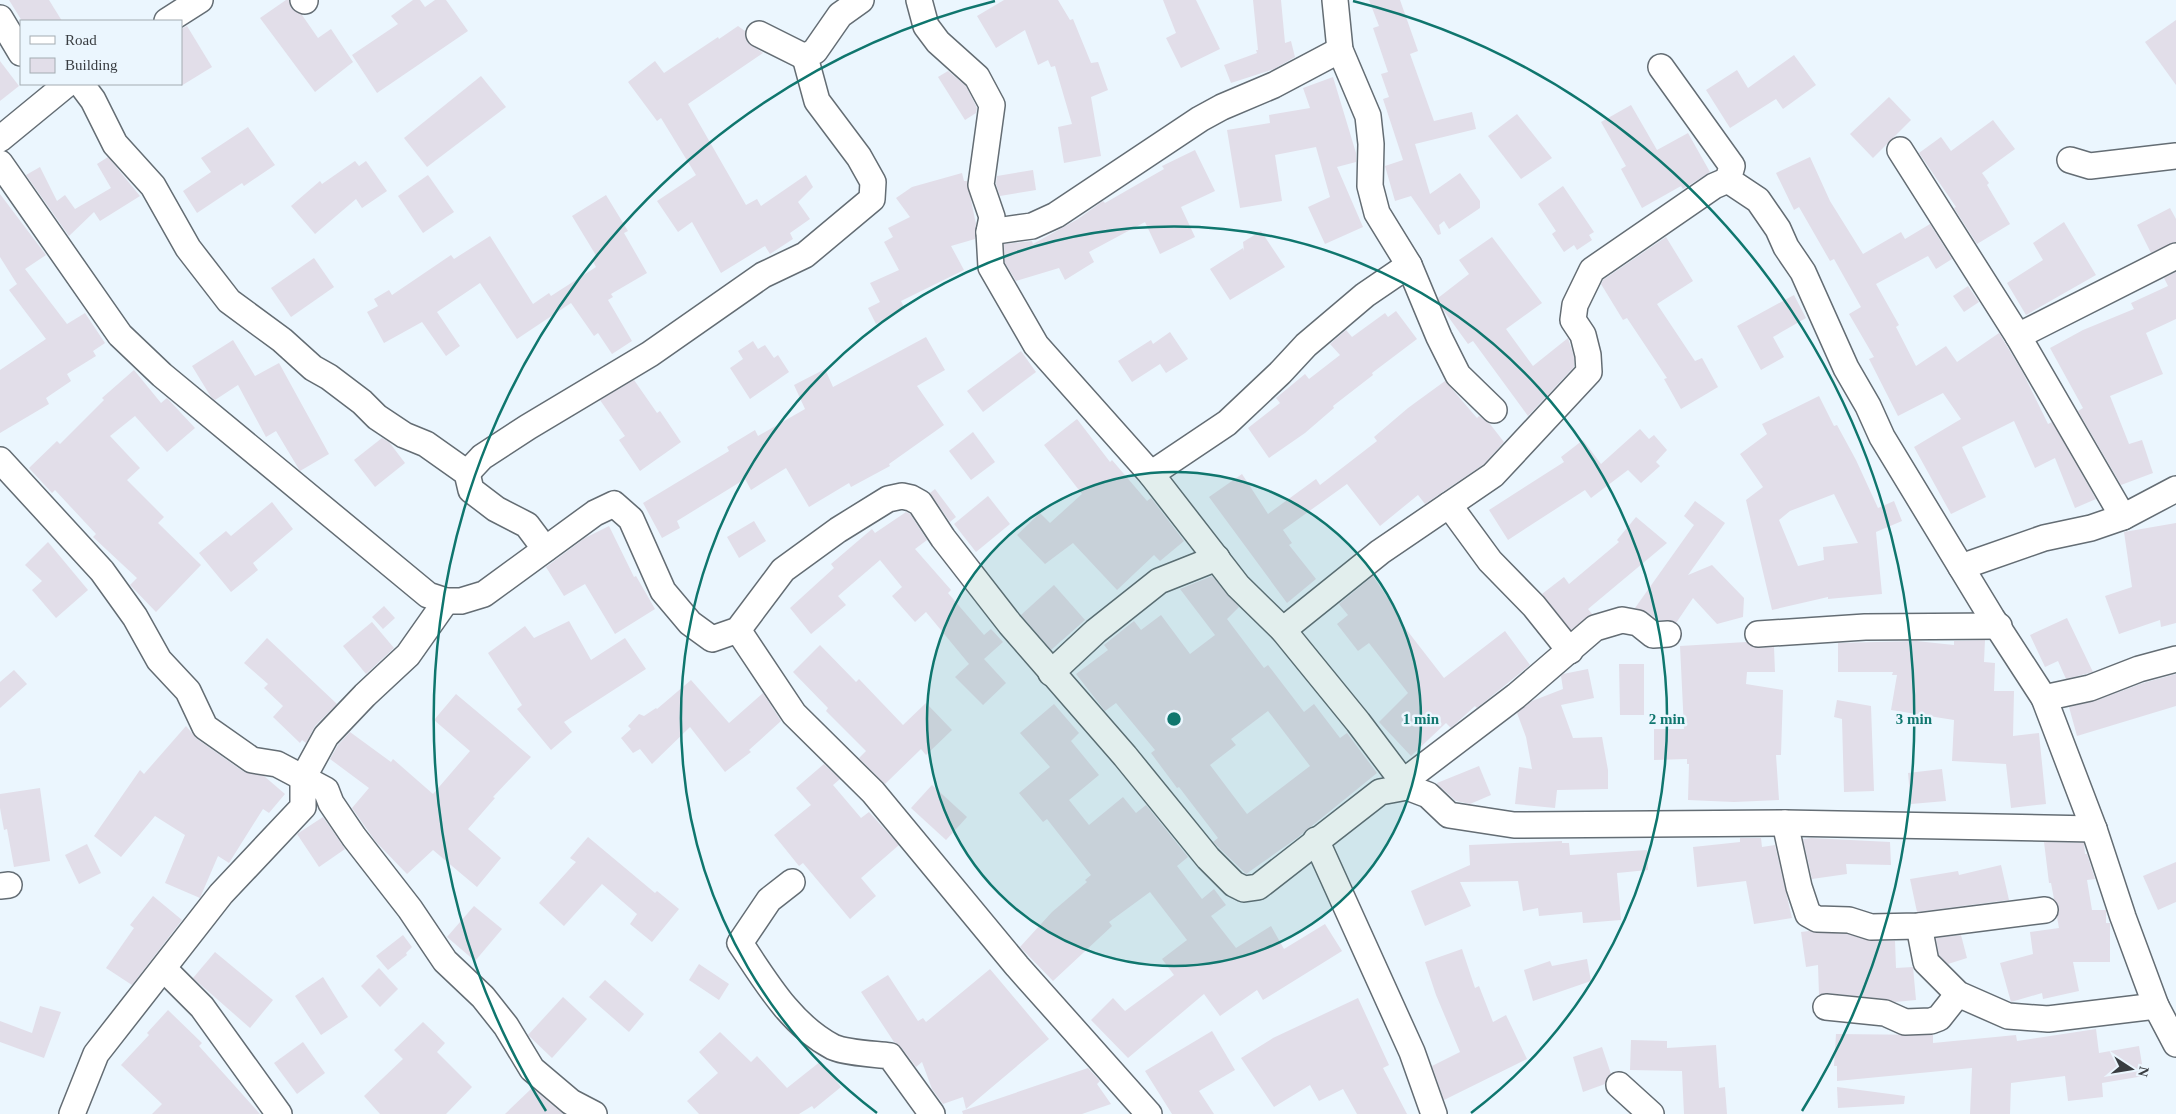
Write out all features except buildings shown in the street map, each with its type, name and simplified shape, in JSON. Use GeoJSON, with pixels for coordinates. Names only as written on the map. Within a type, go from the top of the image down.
{"type":"FeatureCollection","features":[{"type":"Feature","properties":{"kind":"street"},"geometry":{"type":"LineString","coordinates":[[169,20],[200,0]]}},
{"type":"Feature","properties":{"kind":"street"},"geometry":{"type":"LineString","coordinates":[[805,58],[815,50],[840,14],[861,0]]}},
{"type":"Feature","properties":{"kind":"street"},"geometry":{"type":"LineString","coordinates":[[919,0],[926,26],[938,42],[977,77],[992,105],[981,185],[992,217],[989,232],[991,266],[1036,345],[1151,474],[1238,586],[1283,630],[1358,722],[1405,784],[1428,795],[1449,815],[1514,825],[1785,823],[2094,829]]}},
{"type":"Feature","properties":{"kind":"street"},"geometry":{"type":"LineString","coordinates":[[1334,0],[1340,50],[1368,116],[1370,186],[1377,213],[1409,265],[1439,337],[1458,375],[1494,410]]}},
{"type":"Feature","properties":{"kind":"street"},"geometry":{"type":"LineString","coordinates":[[0,18],[20,51]]}},
{"type":"Feature","properties":{"kind":"street"},"geometry":{"type":"LineString","coordinates":[[467,474],[482,457],[528,427],[650,354],[763,275],[805,255],[872,199],[873,182],[859,157],[817,101],[805,58],[759,34]]}},
{"type":"Feature","properties":{"kind":"street"},"geometry":{"type":"LineString","coordinates":[[989,232],[1032,226],[1056,215],[1177,133],[1207,115],[1274,85],[1340,50]]}},
{"type":"Feature","properties":{"kind":"street"},"geometry":{"type":"LineString","coordinates":[[1661,67],[1732,166],[1728,180]]}},
{"type":"Feature","properties":{"kind":"street"},"geometry":{"type":"LineString","coordinates":[[0,139],[66,85]]}},
{"type":"Feature","properties":{"kind":"street"},"geometry":{"type":"LineString","coordinates":[[82,85],[93,100],[115,144],[153,186],[188,248],[229,301],[282,340],[313,368],[329,376],[377,417],[404,435],[426,444],[467,474],[471,490],[496,509],[527,525],[545,549]]}},
{"type":"Feature","properties":{"kind":"street"},"geometry":{"type":"LineString","coordinates":[[1900,150],[2018,336],[2123,517]]}},
{"type":"Feature","properties":{"kind":"street"},"geometry":{"type":"LineString","coordinates":[[2070,160],[2090,166],[2174,160]]}},
{"type":"Feature","properties":{"kind":"street"},"geometry":{"type":"LineString","coordinates":[[0,162],[120,335],[162,375],[394,570],[428,595],[446,601],[461,601],[484,594],[595,512],[614,504],[631,519],[663,591],[690,623],[712,639],[738,630],[783,570],[838,530],[888,499],[902,496],[920,503],[943,538],[1051,673],[1125,756],[1208,858],[1234,884],[1244,889],[1258,886],[1380,792],[1405,784],[1516,696],[1595,628],[1622,620],[1638,623],[1653,635],[1668,634]]}},
{"type":"Feature","properties":{"kind":"street"},"geometry":{"type":"LineString","coordinates":[[1283,630],[1380,552],[1493,475],[1589,372],[1588,355],[1582,335],[1573,320],[1575,305],[1592,270],[1714,186],[1728,180]]}},
{"type":"Feature","properties":{"kind":"street"},"geometry":{"type":"LineString","coordinates":[[1728,180],[1758,200],[1778,229],[1786,247],[1803,272],[1846,368],[1868,406],[1882,437],[2044,698],[2094,829],[2123,917],[2156,1006],[2176,1044]]}},
{"type":"Feature","properties":{"kind":"street"},"geometry":{"type":"LineString","coordinates":[[2018,336],[2176,256]]}},
{"type":"Feature","properties":{"kind":"street"},"geometry":{"type":"LineString","coordinates":[[1151,474],[1227,423],[1280,373],[1306,345],[1365,295],[1409,265]]}},
{"type":"Feature","properties":{"kind":"street"},"geometry":{"type":"LineString","coordinates":[[0,460],[102,571],[135,617],[159,660],[188,691],[205,727],[252,760],[277,764],[326,790],[330,802],[354,837],[410,909],[445,961],[483,997],[506,1026],[532,1069],[571,1102],[594,1114]]}},
{"type":"Feature","properties":{"kind":"street"},"geometry":{"type":"LineString","coordinates":[[1961,567],[2044,538],[2091,528],[2123,517],[2176,489]]}},
{"type":"Feature","properties":{"kind":"street"},"geometry":{"type":"LineString","coordinates":[[1449,505],[1490,560],[1534,606],[1570,651]]}},
{"type":"Feature","properties":{"kind":"street"},"geometry":{"type":"LineString","coordinates":[[1051,673],[1096,631],[1159,581],[1217,558]]}},
{"type":"Feature","properties":{"kind":"street"},"geometry":{"type":"LineString","coordinates":[[72,1114],[96,1054],[221,894],[303,807],[303,778],[326,736],[364,695],[408,655],[446,601]]}},
{"type":"Feature","properties":{"kind":"street"},"geometry":{"type":"LineString","coordinates":[[1758,634],[1865,627],[1999,626]]}},
{"type":"Feature","properties":{"kind":"street"},"geometry":{"type":"LineString","coordinates":[[738,630],[794,714],[873,792],[1017,966],[1149,1114]]}},
{"type":"Feature","properties":{"kind":"street"},"geometry":{"type":"LineString","coordinates":[[2044,698],[2090,688],[2139,669],[2176,659]]}},
{"type":"Feature","properties":{"kind":"street"},"geometry":{"type":"LineString","coordinates":[[1785,823],[1799,887],[1808,914],[1817,919],[1849,920],[1871,927],[1919,926],[2045,910]]}},
{"type":"Feature","properties":{"kind":"street"},"geometry":{"type":"LineString","coordinates":[[1316,840],[1412,1052],[1434,1114]]}},
{"type":"Feature","properties":{"kind":"street"},"geometry":{"type":"LineString","coordinates":[[792,882],[769,900],[740,943],[795,1020],[835,1048],[890,1056],[932,1114]]}},
{"type":"Feature","properties":{"kind":"street"},"geometry":{"type":"LineString","coordinates":[[1919,926],[1926,962],[1958,994],[2008,1016],[2048,1019],[2156,1006]]}},
{"type":"Feature","properties":{"kind":"street"},"geometry":{"type":"LineString","coordinates":[[164,969],[202,1007],[279,1114]]}},
{"type":"Feature","properties":{"kind":"street"},"geometry":{"type":"LineString","coordinates":[[1826,1007],[1885,1013],[1905,1022],[1931,1021],[1939,1018],[1958,994]]}},
{"type":"Feature","properties":{"kind":"street"},"geometry":{"type":"LineString","coordinates":[[1619,1085],[1651,1114]]}}]}
